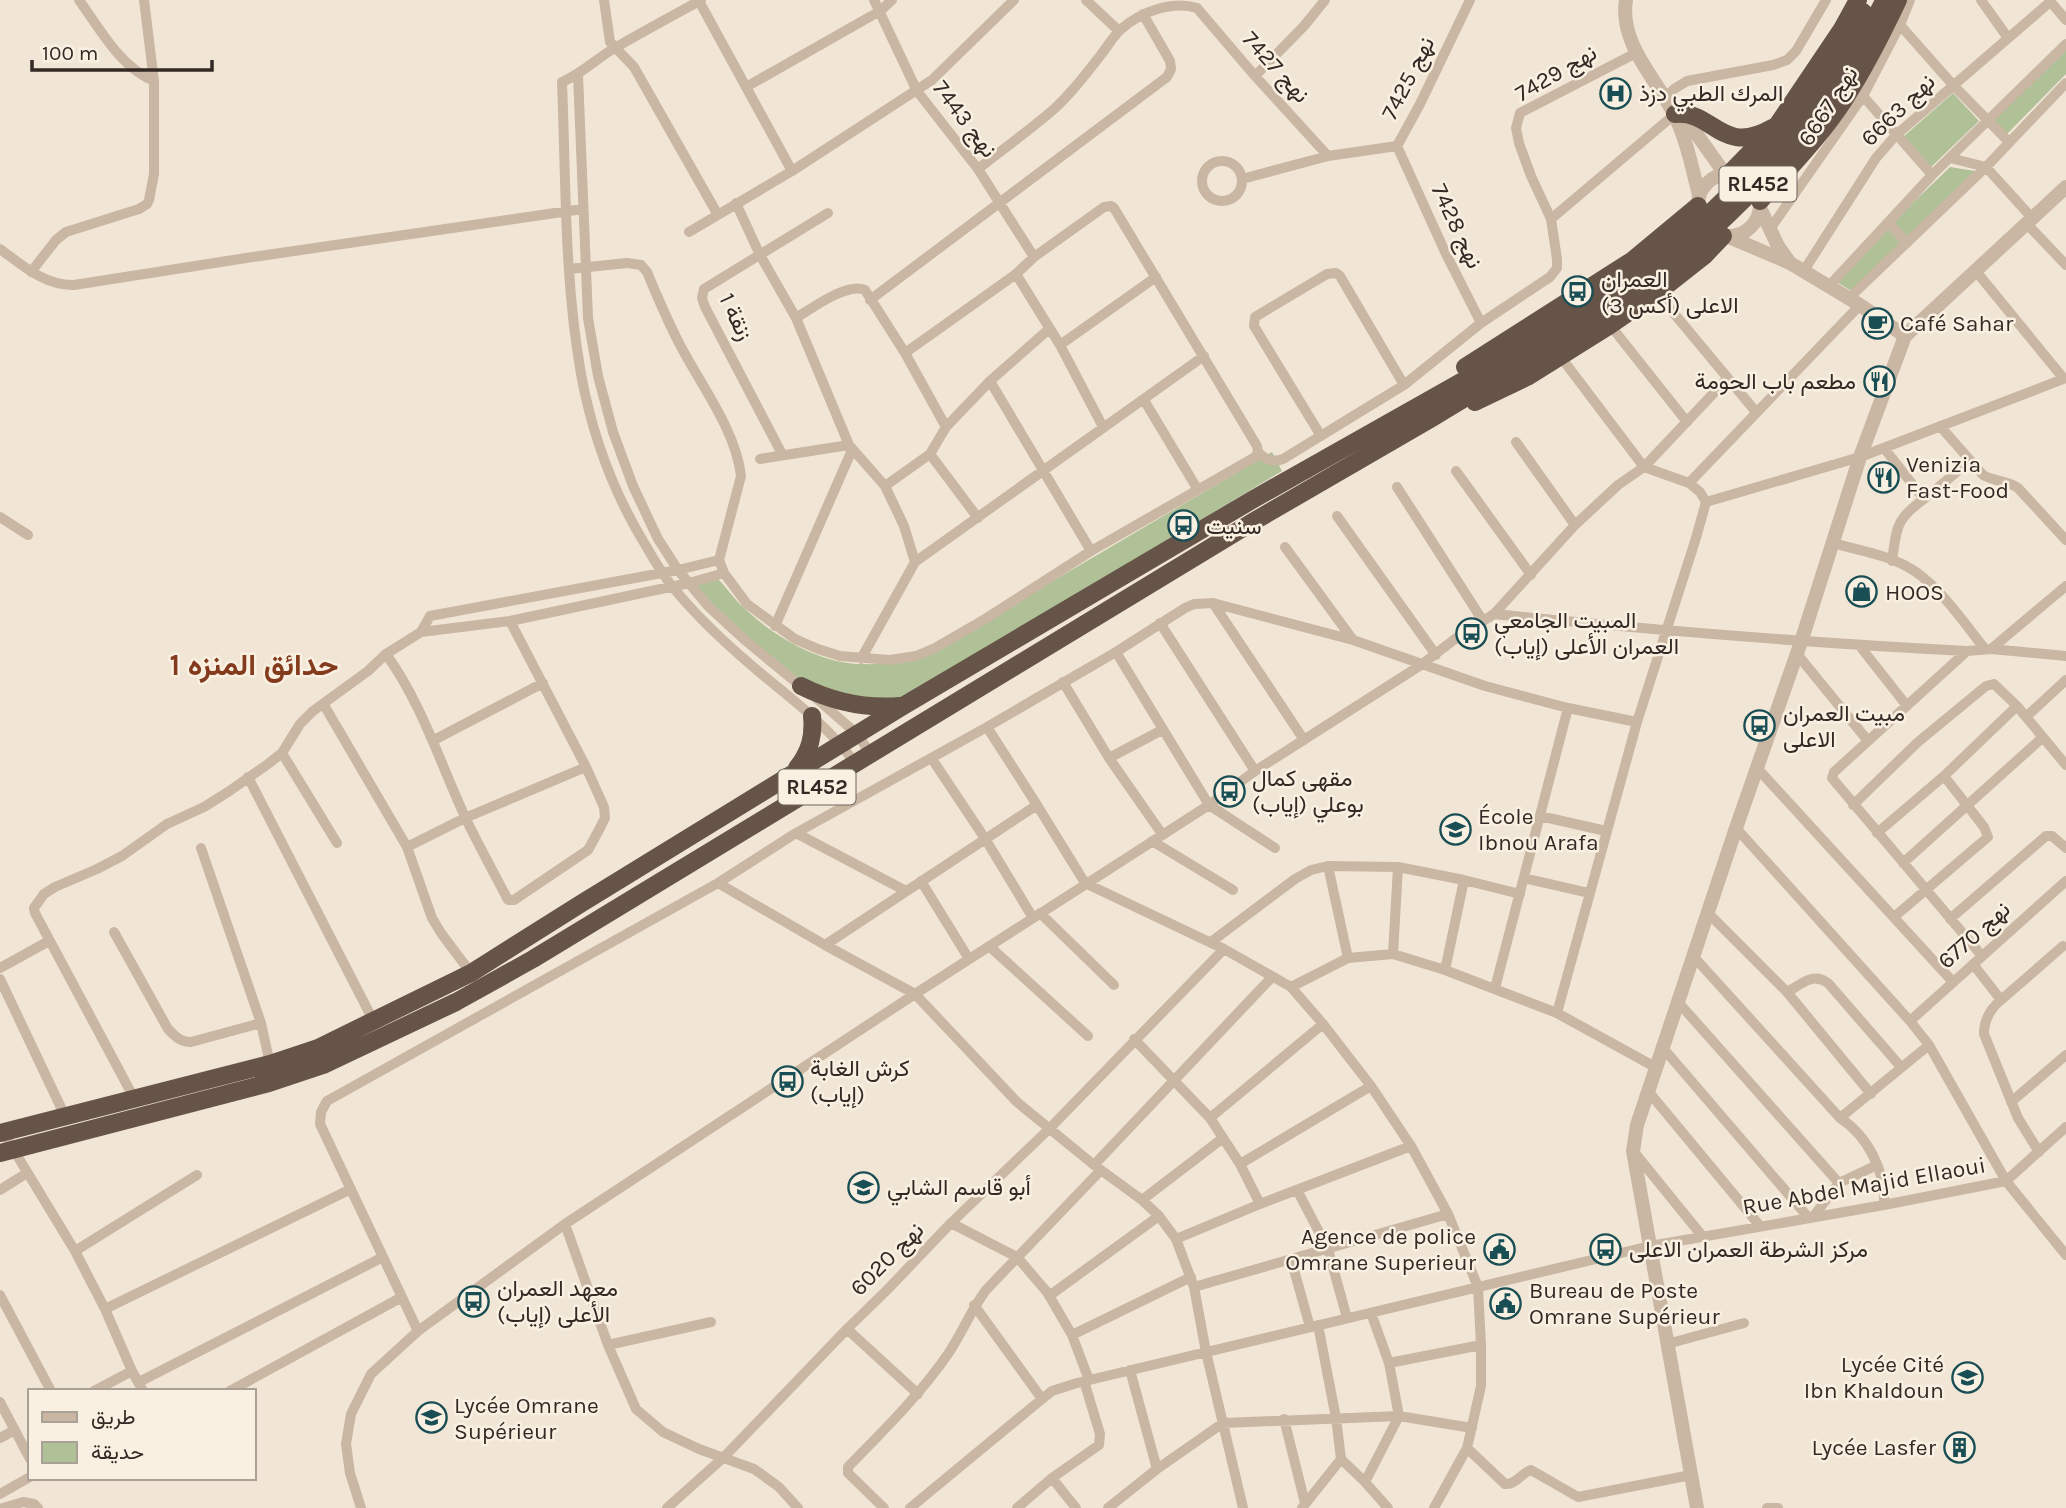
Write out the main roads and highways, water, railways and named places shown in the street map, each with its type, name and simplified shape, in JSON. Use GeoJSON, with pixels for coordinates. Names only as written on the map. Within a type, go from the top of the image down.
{"type":"FeatureCollection","features":[{"type":"Feature","properties":{"kind":"highway"},"geometry":{"type":"LineString","coordinates":[[1727,174],[1778,124],[1842,29],[1875,3]]}},
{"type":"Feature","properties":{"kind":"highway"},"geometry":{"type":"LineString","coordinates":[[1760,204],[1821,131],[1864,67],[1875,3]]}},
{"type":"Feature","properties":{"kind":"highway","name":"RL452"},"geometry":{"type":"LineString","coordinates":[[7,1151],[268,1083],[323,1065],[456,1002],[533,959],[1277,507],[1428,410],[1491,365],[1588,316],[1665,252],[1732,190],[1780,138],[1875,3]]}},
{"type":"Feature","properties":{"kind":"highway"},"geometry":{"type":"LineString","coordinates":[[1675,114],[1690,114],[1723,134],[1734,137],[1757,135],[1778,124]]}},
{"type":"Feature","properties":{"kind":"highway"},"geometry":{"type":"LineString","coordinates":[[1428,410],[1451,376],[1633,260],[1699,200]]}},
{"type":"Feature","properties":{"kind":"highway"},"geometry":{"type":"LineString","coordinates":[[1428,410],[1462,408],[1527,377],[1657,293],[1726,237]]}},
{"type":"Feature","properties":{"kind":"highway","name":"RL452"},"geometry":{"type":"LineString","coordinates":[[1,1130],[270,1064],[318,1048],[374,1022],[471,973],[787,776],[1252,500],[1428,410]]}},
{"type":"Feature","properties":{"kind":"highway"},"geometry":{"type":"LineString","coordinates":[[801,686],[817,694],[851,704],[903,706]]}},
{"type":"Feature","properties":{"kind":"highway"},"geometry":{"type":"LineString","coordinates":[[787,776],[796,769],[808,750],[813,727],[812,716]]}},
{"type":"Feature","properties":{"kind":"place","name":"المرك الطبي دزذ"},"geometry":{"type":"Point","coordinates":[1616,93]}},
{"type":"Feature","properties":{"kind":"place","name":"العمران الاعلى (أكس 3)"},"geometry":{"type":"Point","coordinates":[1578,292]}},
{"type":"Feature","properties":{"kind":"place","name":"Café Sahar"},"geometry":{"type":"Point","coordinates":[1877,323]}},
{"type":"Feature","properties":{"kind":"place","name":"مطعم باب الحومة"},"geometry":{"type":"Point","coordinates":[1879,381]}},
{"type":"Feature","properties":{"kind":"place","name":"Venizia Fast-Food"},"geometry":{"type":"Point","coordinates":[1883,477]}},
{"type":"Feature","properties":{"kind":"place","name":"سنيت"},"geometry":{"type":"Point","coordinates":[1183,526]}},
{"type":"Feature","properties":{"kind":"place","name":"HOOS"},"geometry":{"type":"Point","coordinates":[1862,592]}},
{"type":"Feature","properties":{"kind":"place","name":"المبيت الجامعي العمران الأعلى (إياب)"},"geometry":{"type":"Point","coordinates":[1471,633]}},
{"type":"Feature","properties":{"kind":"place","name":"مبيت العمران الاعلى"},"geometry":{"type":"Point","coordinates":[1760,726]}},
{"type":"Feature","properties":{"kind":"place","name":"مقهى كمال بوعلي (إياب)"},"geometry":{"type":"Point","coordinates":[1229,791]}},
{"type":"Feature","properties":{"kind":"place","name":"École Ibnou Arafa"},"geometry":{"type":"Point","coordinates":[1455,829]}},
{"type":"Feature","properties":{"kind":"place","name":"كرش الغابة (إياب)"},"geometry":{"type":"Point","coordinates":[787,1081]}},
{"type":"Feature","properties":{"kind":"place","name":"أبو قاسم الشابي"},"geometry":{"type":"Point","coordinates":[864,1187]}},
{"type":"Feature","properties":{"kind":"place","name":"Agence de police Omrane Superieur"},"geometry":{"type":"Point","coordinates":[1499,1249]}},
{"type":"Feature","properties":{"kind":"place","name":"مركز الشرطة العمران الاعلى"},"geometry":{"type":"Point","coordinates":[1606,1249]}},
{"type":"Feature","properties":{"kind":"place","name":"معهد العمران الأعلى (إياب)"},"geometry":{"type":"Point","coordinates":[474,1301]}},
{"type":"Feature","properties":{"kind":"place","name":"Bureau de Poste Omrane Supérieur"},"geometry":{"type":"Point","coordinates":[1506,1303]}},
{"type":"Feature","properties":{"kind":"place","name":"Lycée Cité Ibn Khaldoun"},"geometry":{"type":"Point","coordinates":[1967,1377]}},
{"type":"Feature","properties":{"kind":"place","name":"Lycée Omrane Supérieur"},"geometry":{"type":"Point","coordinates":[431,1418]}},
{"type":"Feature","properties":{"kind":"place","name":"Lycée Lasfer"},"geometry":{"type":"Point","coordinates":[1959,1447]}},
{"type":"Feature","properties":{"kind":"district","name":"حدائق المنزه 1"},"geometry":{"type":"Point","coordinates":[254,665]}}]}
